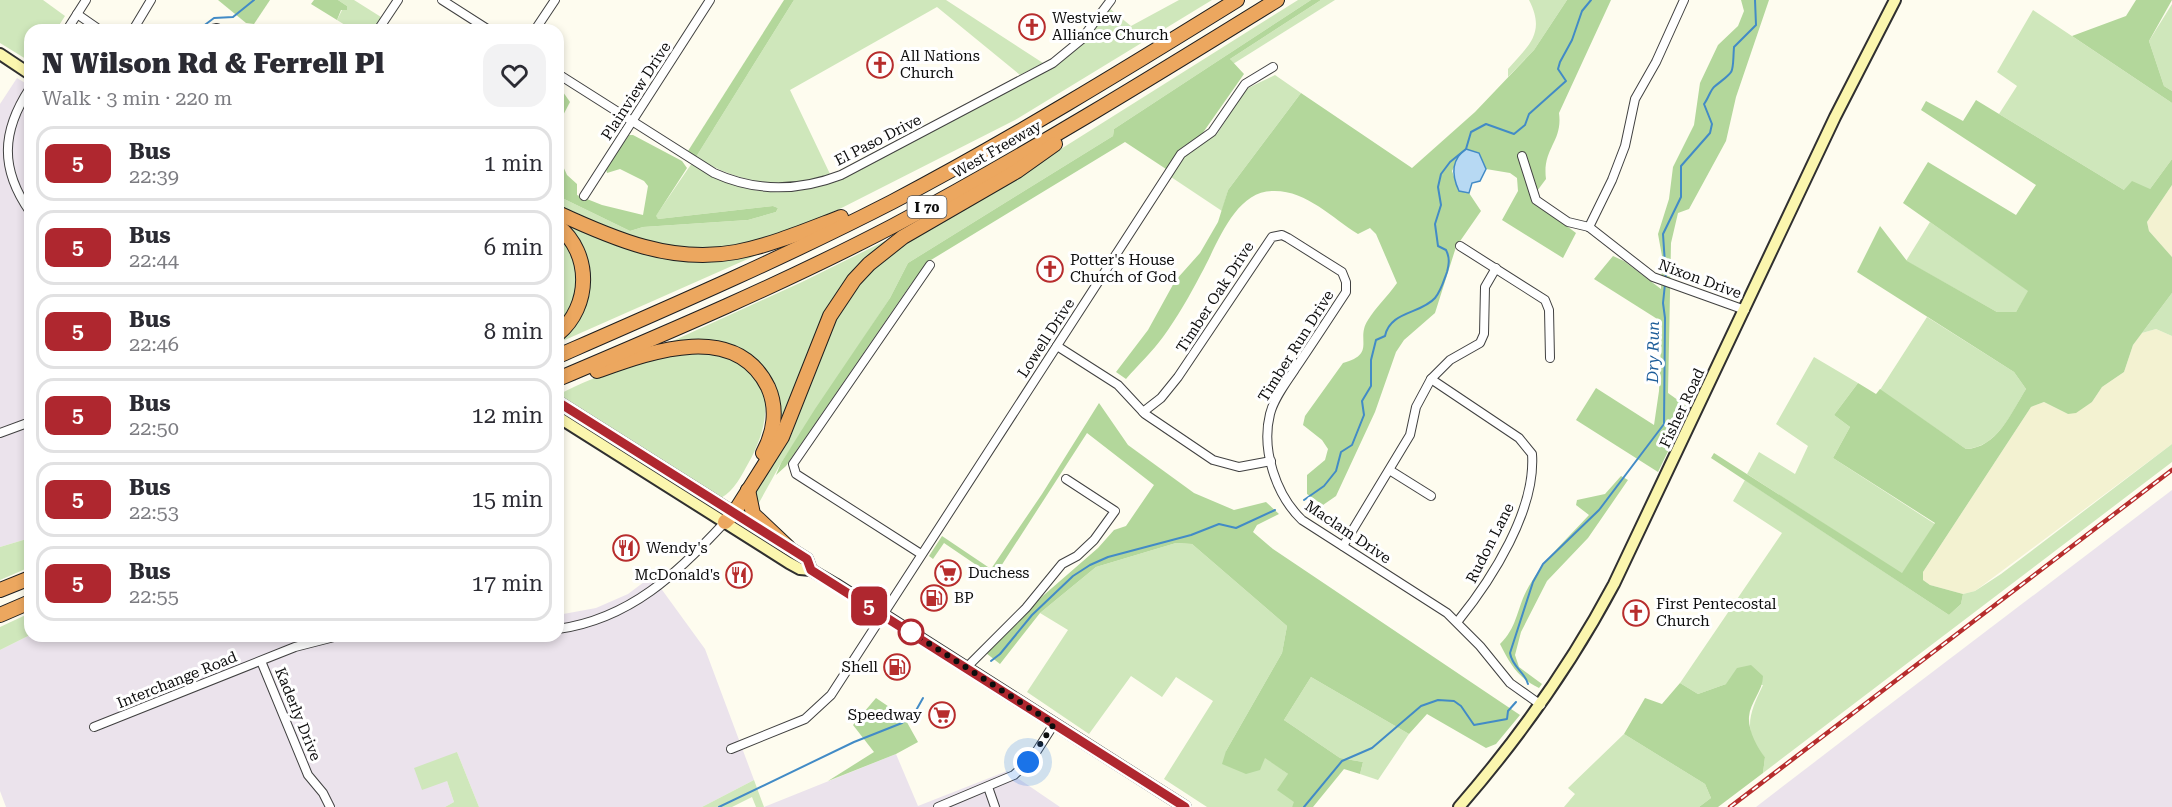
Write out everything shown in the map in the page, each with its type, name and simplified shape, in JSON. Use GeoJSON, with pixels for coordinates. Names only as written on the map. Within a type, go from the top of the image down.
{"type":"FeatureCollection","features":[{"type":"Feature","properties":{"kind":"highway","name":"West Freeway"},"geometry":{"type":"LineString","coordinates":[[564,353],[734,277],[897,199],[1020,132],[1237,0]]}},
{"type":"Feature","properties":{"kind":"highway","name":"West Freeway"},"geometry":{"type":"LineString","coordinates":[[564,376],[735,302],[891,227],[984,177],[1136,88],[1277,0]]}},
{"type":"Feature","properties":{"kind":"highway"},"geometry":{"type":"LineString","coordinates":[[728,515],[748,490],[782,437],[830,316],[841,297],[869,264],[903,237],[1017,171],[1136,88]]}},
{"type":"Feature","properties":{"kind":"highway"},"geometry":{"type":"LineString","coordinates":[[564,215],[640,246],[685,255],[710,254],[759,246],[897,199]]}},
{"type":"Feature","properties":{"kind":"highway"},"geometry":{"type":"LineString","coordinates":[[564,231],[578,253],[584,283],[578,308],[564,326]]}},
{"type":"Feature","properties":{"kind":"highway"},"geometry":{"type":"LineString","coordinates":[[564,382],[681,347],[716,347],[736,354],[747,361],[764,380],[769,390],[774,424],[765,451],[728,515]]}},
{"type":"Feature","properties":{"kind":"highway"},"geometry":{"type":"LineString","coordinates":[[748,490],[753,514],[788,547]]}},
{"type":"Feature","properties":{"kind":"highway"},"geometry":{"type":"LineString","coordinates":[[0,590],[24,580]]}},
{"type":"Feature","properties":{"kind":"highway"},"geometry":{"type":"LineString","coordinates":[[0,615],[24,605]]}},
{"type":"Feature","properties":{"kind":"main road","name":"Fisher Road"},"geometry":{"type":"LineString","coordinates":[[1459,807],[1541,705],[1590,630],[1614,585],[1835,117],[1895,0]]}},
{"type":"Feature","properties":{"kind":"main road"},"geometry":{"type":"LineString","coordinates":[[0,54],[24,70]]}},
{"type":"Feature","properties":{"kind":"main road"},"geometry":{"type":"LineString","coordinates":[[564,406],[728,515],[794,566],[811,570],[1185,807]]}},
{"type":"Feature","properties":{"kind":"main road"},"geometry":{"type":"LineString","coordinates":[[564,420],[788,547],[807,559],[811,570]]}},
{"type":"Feature","properties":{"kind":"street"},"geometry":{"type":"LineString","coordinates":[[71,24],[86,0]]}},
{"type":"Feature","properties":{"kind":"street"},"geometry":{"type":"LineString","coordinates":[[137,24],[151,0]]}},
{"type":"Feature","properties":{"kind":"street"},"geometry":{"type":"LineString","coordinates":[[382,24],[398,0]]}},
{"type":"Feature","properties":{"kind":"street"},"geometry":{"type":"LineString","coordinates":[[442,0],[480,24]]}},
{"type":"Feature","properties":{"kind":"street"},"geometry":{"type":"LineString","coordinates":[[539,24],[555,0]]}},
{"type":"Feature","properties":{"kind":"street","name":"Plainview Drive"},"geometry":{"type":"LineString","coordinates":[[584,196],[710,0]]}},
{"type":"Feature","properties":{"kind":"street","name":"El Paso Drive"},"geometry":{"type":"LineString","coordinates":[[564,78],[698,164],[736,183],[778,188],[815,184],[841,175],[1053,63],[1081,40],[1111,0]]}},
{"type":"Feature","properties":{"kind":"street"},"geometry":{"type":"LineString","coordinates":[[1589,227],[1612,180],[1625,146],[1635,99],[1656,62],[1684,0]]}},
{"type":"Feature","properties":{"kind":"street"},"geometry":{"type":"LineString","coordinates":[[77,14],[91,24]]}},
{"type":"Feature","properties":{"kind":"street","name":"Lowell Drive"},"geometry":{"type":"LineString","coordinates":[[731,749],[805,718],[820,708],[853,664],[882,614],[1181,154],[1212,132],[1245,84],[1273,67]]}},
{"type":"Feature","properties":{"kind":"street"},"geometry":{"type":"LineString","coordinates":[[24,98],[14,115],[6,148],[6,162],[14,189],[24,203]]}},
{"type":"Feature","properties":{"kind":"street","name":"Nixon Drive"},"geometry":{"type":"LineString","coordinates":[[1522,156],[1536,200],[1568,222],[1589,227],[1646,273],[1745,310]]}},
{"type":"Feature","properties":{"kind":"street","name":"Timber Oak Drive"},"geometry":{"type":"LineString","coordinates":[[1143,412],[1174,382],[1272,237],[1282,235],[1288,238],[1342,272],[1346,282]]}},
{"type":"Feature","properties":{"kind":"street"},"geometry":{"type":"LineString","coordinates":[[1460,246],[1545,300],[1549,310],[1550,358]]}},
{"type":"Feature","properties":{"kind":"street"},"geometry":{"type":"LineString","coordinates":[[921,554],[796,474],[793,464],[930,265]]}},
{"type":"Feature","properties":{"kind":"street"},"geometry":{"type":"LineString","coordinates":[[1343,546],[1410,435],[1416,407],[1431,379],[1450,360],[1480,343],[1484,334],[1485,286],[1496,268]]}},
{"type":"Feature","properties":{"kind":"street","name":"Timber Run Drive"},"geometry":{"type":"LineString","coordinates":[[1271,461],[1267,439],[1270,412],[1346,292],[1346,282]]}},
{"type":"Feature","properties":{"kind":"street"},"geometry":{"type":"LineString","coordinates":[[1057,346],[1118,385],[1143,412],[1221,464],[1239,467],[1271,461]]}},
{"type":"Feature","properties":{"kind":"street","name":"Rudon Lane"},"geometry":{"type":"LineString","coordinates":[[1431,379],[1519,438],[1532,454],[1527,496],[1522,513],[1481,591],[1458,621]]}},
{"type":"Feature","properties":{"kind":"street"},"geometry":{"type":"LineString","coordinates":[[0,433],[24,424]]}},
{"type":"Feature","properties":{"kind":"street","name":"Maclam Drive"},"geometry":{"type":"LineString","coordinates":[[1271,461],[1278,488],[1287,506],[1302,520],[1458,621],[1510,683],[1541,705]]}},
{"type":"Feature","properties":{"kind":"street"},"geometry":{"type":"LineString","coordinates":[[1390,471],[1431,496]]}},
{"type":"Feature","properties":{"kind":"street"},"geometry":{"type":"LineString","coordinates":[[967,668],[1026,609],[1062,564],[1077,556],[1094,540],[1115,511],[1066,479]]}},
{"type":"Feature","properties":{"kind":"street"},"geometry":{"type":"LineString","coordinates":[[564,627],[597,619],[646,597],[668,580],[728,515]]}},
{"type":"Feature","properties":{"kind":"street","name":"Interchange Road"},"geometry":{"type":"LineString","coordinates":[[94,727],[296,647],[315,642]]}},
{"type":"Feature","properties":{"kind":"street","name":"Kaderly Drive"},"geometry":{"type":"LineString","coordinates":[[261,661],[308,775],[323,793],[330,807]]}},
{"type":"Feature","properties":{"kind":"street"},"geometry":{"type":"LineString","coordinates":[[938,807],[1008,778],[1022,768],[1054,724]]}},
{"type":"Feature","properties":{"kind":"street"},"geometry":{"type":"LineString","coordinates":[[988,787],[995,807]]}},
{"type":"Feature","properties":{"kind":"shaded area"},"geometry":{"type":"Polygon","coordinates":[[[17,78],[24,82],[24,540],[0,547],[0,104],[17,78]]]}},
{"type":"Feature","properties":{"kind":"shaded area"},"geometry":{"type":"Polygon","coordinates":[[[2172,490],[2172,807],[1756,807],[1868,721],[2172,490]]]}},
{"type":"Feature","properties":{"kind":"shaded area"},"geometry":{"type":"Polygon","coordinates":[[[652,576],[705,649],[754,780],[702,807],[479,807],[457,752],[447,781],[454,802],[445,807],[6,807],[0,791],[0,650],[24,638],[24,642],[564,642],[564,614],[596,608],[628,594],[652,576]]]}},
{"type":"Feature","properties":{"kind":"shaded area"},"geometry":{"type":"Polygon","coordinates":[[[896,754],[918,806],[1007,771],[1060,807],[764,807],[896,754]]]}},
{"type":"Feature","properties":{"kind":"green space"},"geometry":{"type":"Polygon","coordinates":[[[0,0],[43,0],[65,16],[60,24],[24,24],[24,58],[0,43],[0,0]]]}},
{"type":"Feature","properties":{"kind":"green space"},"geometry":{"type":"Polygon","coordinates":[[[218,0],[270,0],[254,24],[246,23],[218,0]]]}},
{"type":"Feature","properties":{"kind":"green space"},"geometry":{"type":"Polygon","coordinates":[[[314,0],[338,0],[347,6],[347,10],[341,10],[337,20],[311,4],[314,0]]]}},
{"type":"Feature","properties":{"kind":"green space"},"geometry":{"type":"Polygon","coordinates":[[[338,0],[354,0],[381,17],[377,24],[343,24],[337,20],[342,10],[347,10],[347,6],[338,0]]]}},
{"type":"Feature","properties":{"kind":"green space"},"geometry":{"type":"Polygon","coordinates":[[[784,0],[794,0],[696,157],[688,151],[784,0]]]}},
{"type":"Feature","properties":{"kind":"green space"},"geometry":{"type":"Polygon","coordinates":[[[794,0],[946,0],[1043,63],[1020,75],[937,7],[790,90],[830,174],[795,182],[778,183],[761,182],[728,173],[696,157],[794,0]]]}},
{"type":"Feature","properties":{"kind":"green space"},"geometry":{"type":"Polygon","coordinates":[[[1179,0],[1212,0],[1015,120],[804,227],[739,247],[704,250],[676,249],[611,231],[564,208],[564,199],[630,231],[643,227],[748,220],[776,212],[778,208],[773,206],[658,219],[655,217],[692,163],[729,183],[747,189],[783,192],[822,186],[842,179],[1056,66],[1083,43],[1109,8],[1131,26],[1179,0]]]}},
{"type":"Feature","properties":{"kind":"green space"},"geometry":{"type":"Polygon","coordinates":[[[1298,0],[1311,0],[1114,129],[1113,136],[908,263],[890,298],[781,463],[755,510],[753,497],[755,486],[774,464],[788,435],[838,313],[870,270],[898,247],[1007,183],[1298,0]]]}},
{"type":"Feature","properties":{"kind":"green space"},"geometry":{"type":"Polygon","coordinates":[[[1311,0],[1321,0],[1230,59],[1244,74],[1202,134],[1180,149],[1166,169],[1125,142],[931,260],[911,284],[786,466],[776,475],[781,463],[815,409],[890,298],[908,263],[1113,136],[1114,129],[1311,0]]]}},
{"type":"Feature","properties":{"kind":"green space"},"geometry":{"type":"Polygon","coordinates":[[[1321,0],[1335,0],[1233,64],[1230,59],[1321,0]]]}},
{"type":"Feature","properties":{"kind":"green space"},"geometry":{"type":"Polygon","coordinates":[[[1529,0],[1567,0],[1534,50],[1508,77],[1508,69],[1533,38],[1536,21],[1529,0]]]}},
{"type":"Feature","properties":{"kind":"green space"},"geometry":{"type":"Polygon","coordinates":[[[1567,0],[1611,0],[1559,113],[1558,131],[1547,160],[1546,179],[1531,199],[1576,233],[1563,258],[1502,220],[1518,191],[1517,178],[1510,173],[1486,169],[1479,153],[1458,159],[1452,171],[1459,191],[1469,193],[1481,211],[1456,247],[1435,313],[1404,340],[1396,352],[1375,412],[1336,496],[1323,505],[1307,494],[1307,475],[1325,460],[1328,449],[1322,440],[1303,425],[1305,416],[1343,363],[1359,355],[1368,320],[1397,283],[1376,234],[1370,228],[1358,234],[1318,206],[1297,195],[1273,191],[1259,193],[1237,210],[1228,222],[1188,298],[1163,337],[1126,379],[1116,372],[1148,330],[1175,281],[1200,253],[1218,222],[1228,190],[1301,93],[1412,168],[1475,112],[1534,50],[1567,0]]]}},
{"type":"Feature","properties":{"kind":"green space"},"geometry":{"type":"Polygon","coordinates":[[[1741,0],[1769,0],[1736,97],[1726,141],[1689,209],[1678,213],[1671,243],[1668,393],[1689,408],[1658,472],[1576,420],[1596,388],[1654,425],[1659,391],[1662,322],[1594,279],[1613,256],[1624,261],[1661,289],[1662,256],[1658,234],[1669,199],[1673,167],[1694,125],[1700,83],[1718,45],[1738,26],[1744,11],[1741,0]]]}},
{"type":"Feature","properties":{"kind":"green space"},"geometry":{"type":"Polygon","coordinates":[[[2136,0],[2172,0],[2149,41],[2164,86],[2172,91],[2172,103],[2072,36],[2126,16],[2136,0]]]}},
{"type":"Feature","properties":{"kind":"green space"},"geometry":{"type":"Polygon","coordinates":[[[2172,4],[2172,91],[2164,86],[2149,41],[2172,4]]]}},
{"type":"Feature","properties":{"kind":"green space"},"geometry":{"type":"Polygon","coordinates":[[[2033,10],[2172,103],[2172,159],[2150,189],[2124,190],[1999,114],[2017,86],[1997,72],[2033,10]]]}},
{"type":"Feature","properties":{"kind":"green space"},"geometry":{"type":"Polygon","coordinates":[[[1275,75],[1301,93],[1228,190],[1222,211],[1171,177],[1186,154],[1217,134],[1246,89],[1275,75]]]}},
{"type":"Feature","properties":{"kind":"green space"},"geometry":{"type":"Polygon","coordinates":[[[564,93],[570,102],[564,114],[564,93]]]}},
{"type":"Feature","properties":{"kind":"green space"},"geometry":{"type":"Polygon","coordinates":[[[1976,100],[2124,190],[2132,181],[2150,189],[2172,159],[2172,185],[2147,222],[2149,231],[2172,257],[2172,293],[2133,345],[2124,372],[2102,387],[2092,402],[2076,413],[2068,414],[2044,402],[2031,407],[1923,572],[1923,580],[1930,585],[1963,594],[1961,604],[1949,615],[1711,458],[1714,453],[1902,573],[1935,523],[1833,458],[1850,427],[1834,415],[1858,383],[1876,394],[1880,389],[1966,449],[1986,443],[1995,436],[2026,389],[2014,372],[1857,272],[1880,226],[1907,261],[1997,312],[2016,312],[2028,291],[1903,203],[1928,162],[2016,215],[2036,185],[1921,110],[1926,101],[1963,121],[1976,100]]]}},
{"type":"Feature","properties":{"kind":"green space"},"geometry":{"type":"Polygon","coordinates":[[[629,135],[633,135],[682,161],[687,168],[656,216],[658,219],[773,206],[778,208],[776,212],[748,220],[643,227],[630,231],[564,199],[564,168],[567,175],[577,184],[577,195],[602,205],[643,215],[648,186],[644,181],[620,169],[607,173],[606,169],[629,135]]]}},
{"type":"Feature","properties":{"kind":"green space"},"geometry":{"type":"Polygon","coordinates":[[[2172,185],[2172,257],[2149,231],[2147,222],[2172,185]]]}},
{"type":"Feature","properties":{"kind":"green space"},"geometry":{"type":"Polygon","coordinates":[[[564,219],[644,252],[768,250],[564,340],[564,333],[588,292],[564,232],[564,219]]]}},
{"type":"Feature","properties":{"kind":"green space"},"geometry":{"type":"Polygon","coordinates":[[[1930,222],[2029,291],[2016,312],[1997,312],[1906,261],[1930,222]]]}},
{"type":"Feature","properties":{"kind":"green space"},"geometry":{"type":"Polygon","coordinates":[[[889,239],[848,282],[786,422],[777,426],[749,356],[664,345],[802,282],[889,239]]]}},
{"type":"Feature","properties":{"kind":"green space"},"geometry":{"type":"Polygon","coordinates":[[[564,240],[573,255],[577,279],[572,304],[564,319],[564,240]]]}},
{"type":"Feature","properties":{"kind":"green space"},"geometry":{"type":"Polygon","coordinates":[[[2172,293],[2172,336],[2156,329],[2142,333],[2172,293]]]}},
{"type":"Feature","properties":{"kind":"green space"},"geometry":{"type":"Polygon","coordinates":[[[1927,317],[2014,372],[2026,389],[2002,427],[1987,442],[1977,447],[1966,449],[1880,390],[1927,317]]]}},
{"type":"Feature","properties":{"kind":"green space"},"geometry":{"type":"Polygon","coordinates":[[[2156,329],[2172,336],[2172,444],[1975,591],[1963,594],[1930,585],[1923,580],[1923,572],[2031,407],[2044,402],[2068,414],[2092,402],[2102,387],[2124,372],[2133,345],[2142,333],[2156,329]]]}},
{"type":"Feature","properties":{"kind":"green space"},"geometry":{"type":"Polygon","coordinates":[[[706,350],[733,358],[748,367],[758,378],[763,391],[764,420],[756,449],[737,482],[721,498],[564,399],[564,392],[592,379],[630,366],[706,350]]]}},
{"type":"Feature","properties":{"kind":"green space"},"geometry":{"type":"Polygon","coordinates":[[[1814,357],[1858,383],[1834,415],[1850,427],[1833,458],[1935,524],[1902,574],[1747,474],[1759,452],[1795,474],[1808,446],[1776,424],[1814,357]]]}},
{"type":"Feature","properties":{"kind":"green space"},"geometry":{"type":"Polygon","coordinates":[[[1099,403],[1128,445],[1194,493],[1234,510],[1266,502],[1279,514],[1257,525],[1253,532],[1273,549],[1520,715],[1496,744],[1486,748],[1427,714],[1409,734],[1311,677],[1284,720],[1340,758],[1363,762],[1360,774],[1344,769],[1313,807],[1292,807],[1294,802],[1277,790],[1288,774],[1265,758],[1260,770],[1246,774],[1222,764],[1226,751],[1282,653],[1287,626],[1192,544],[1176,543],[1096,567],[1040,613],[1000,664],[986,653],[1037,601],[1098,548],[1114,530],[1126,526],[1154,485],[1087,433],[994,577],[944,543],[933,559],[929,556],[942,536],[991,569],[1042,494],[1099,403]]]}},
{"type":"Feature","properties":{"kind":"green space"},"geometry":{"type":"Polygon","coordinates":[[[2172,444],[2172,462],[1763,773],[1765,757],[1753,739],[1750,722],[1754,704],[1763,685],[1726,684],[1698,694],[1680,683],[1782,533],[1733,501],[1745,480],[1949,615],[1961,604],[1963,594],[1975,591],[2001,574],[2172,444]]]}},
{"type":"Feature","properties":{"kind":"green space"},"geometry":{"type":"Polygon","coordinates":[[[1621,476],[1628,480],[1588,538],[1547,581],[1521,632],[1515,655],[1519,667],[1542,684],[1539,688],[1525,680],[1515,670],[1500,644],[1510,631],[1535,576],[1589,515],[1576,505],[1577,500],[1605,494],[1621,476]]]}},
{"type":"Feature","properties":{"kind":"green space"},"geometry":{"type":"Polygon","coordinates":[[[24,540],[24,570],[0,580],[0,547],[24,540]]]}},
{"type":"Feature","properties":{"kind":"green space"},"geometry":{"type":"Polygon","coordinates":[[[1176,543],[1192,544],[1287,626],[1282,653],[1226,751],[1265,757],[1288,774],[1295,802],[1292,807],[1207,807],[1164,779],[1213,701],[1176,677],[1162,697],[1131,676],[1089,734],[1027,692],[1068,630],[1040,613],[1096,567],[1176,543]]]}},
{"type":"Feature","properties":{"kind":"green space"},"geometry":{"type":"Polygon","coordinates":[[[24,616],[24,638],[0,650],[0,627],[24,616]]]}},
{"type":"Feature","properties":{"kind":"green space"},"geometry":{"type":"Polygon","coordinates":[[[1751,665],[1763,676],[1749,717],[1754,738],[1765,757],[1763,773],[1718,807],[1699,807],[1711,798],[1705,784],[1624,734],[1645,698],[1662,704],[1680,683],[1698,694],[1726,684],[1737,668],[1751,665]]]}},
{"type":"Feature","properties":{"kind":"green space"},"geometry":{"type":"Polygon","coordinates":[[[1311,677],[1409,734],[1378,780],[1360,774],[1363,762],[1340,758],[1284,720],[1311,677]]]}},
{"type":"Feature","properties":{"kind":"green space"},"geometry":{"type":"Polygon","coordinates":[[[876,698],[904,717],[918,742],[896,754],[828,781],[874,752],[853,725],[876,698]]]}},
{"type":"Feature","properties":{"kind":"green space"},"geometry":{"type":"Polygon","coordinates":[[[1624,734],[1705,784],[1711,798],[1699,807],[1564,807],[1575,794],[1568,788],[1624,734]]]}},
{"type":"Feature","properties":{"kind":"green space"},"geometry":{"type":"Polygon","coordinates":[[[457,752],[479,807],[445,807],[454,802],[447,781],[422,790],[414,768],[457,752]]]}},
{"type":"Feature","properties":{"kind":"green space"},"geometry":{"type":"Polygon","coordinates":[[[754,780],[764,807],[756,807],[752,797],[732,807],[702,807],[754,780]]]}},
{"type":"Feature","properties":{"kind":"water"},"geometry":{"type":"Polygon","coordinates":[[[1466,149],[1479,153],[1486,169],[1480,181],[1472,183],[1469,193],[1459,191],[1454,173],[1458,157],[1466,149]]]}},
{"type":"Feature","properties":{"kind":"waterway"},"geometry":{"type":"LineString","coordinates":[[206,24],[214,18],[233,17],[254,0]]}},
{"type":"Feature","properties":{"kind":"waterway"},"geometry":{"type":"LineString","coordinates":[[1304,500],[1324,486],[1336,471],[1341,452],[1352,445],[1364,415],[1362,401],[1371,386],[1371,360],[1376,340],[1385,336],[1388,328],[1399,317],[1429,303],[1435,298],[1442,285],[1449,261],[1446,250],[1438,246],[1435,224],[1441,205],[1438,187],[1441,174],[1450,162],[1466,149],[1471,132],[1486,124],[1514,134],[1525,125],[1529,114],[1566,81],[1558,69],[1560,62],[1572,40],[1582,11],[1591,0]]}},
{"type":"Feature","properties":{"kind":"waterway","name":"Dry Run"},"geometry":{"type":"LineString","coordinates":[[1666,279],[1663,234],[1681,197],[1681,166],[1710,133],[1712,124],[1704,104],[1713,89],[1732,71],[1734,47],[1756,25],[1755,0]]}},
{"type":"Feature","properties":{"kind":"waterway","name":"Dry Run"},"geometry":{"type":"LineString","coordinates":[[1528,684],[1513,662],[1510,653],[1533,582],[1543,564],[1599,510],[1664,424],[1665,318],[1663,303],[1665,284]]}},
{"type":"Feature","properties":{"kind":"waterway"},"geometry":{"type":"LineString","coordinates":[[991,661],[1000,654],[1032,615],[1073,576],[1090,565],[1108,557],[1191,535],[1219,524],[1236,528],[1275,510]]}},
{"type":"Feature","properties":{"kind":"waterway"},"geometry":{"type":"LineString","coordinates":[[719,807],[854,742],[902,723],[914,714],[923,698]]}},
{"type":"Feature","properties":{"kind":"waterway","name":"Dry Run"},"geometry":{"type":"LineString","coordinates":[[1304,807],[1342,761],[1372,748],[1421,706],[1438,700],[1454,701],[1461,706],[1474,725],[1507,719],[1508,711],[1516,702]]}},
{"type":"Feature","properties":{"kind":"railway"},"geometry":{"type":"LineString","coordinates":[[1730,807],[2172,470]]}},
{"type":"Feature","properties":{"kind":"bus line","name":"5"},"geometry":{"type":"LineString","coordinates":[[564,406],[807,559],[811,570],[1185,807]]}},
{"type":"Feature","properties":{"kind":"place","name":"Westview Alliance Church"},"geometry":{"type":"Point","coordinates":[1032,27]}},
{"type":"Feature","properties":{"kind":"place","name":"All Nations Church"},"geometry":{"type":"Point","coordinates":[880,65]}},
{"type":"Feature","properties":{"kind":"place","name":"Potter's House Church of God"},"geometry":{"type":"Point","coordinates":[1050,269]}},
{"type":"Feature","properties":{"kind":"place","name":"Wendy's"},"geometry":{"type":"Point","coordinates":[626,548]}},
{"type":"Feature","properties":{"kind":"place","name":"Duchess"},"geometry":{"type":"Point","coordinates":[948,573]}},
{"type":"Feature","properties":{"kind":"place","name":"McDonald's"},"geometry":{"type":"Point","coordinates":[739,575]}},
{"type":"Feature","properties":{"kind":"place","name":"BP"},"geometry":{"type":"Point","coordinates":[934,598]}},
{"type":"Feature","properties":{"kind":"place","name":"First Pentecostal Church"},"geometry":{"type":"Point","coordinates":[1636,613]}},
{"type":"Feature","properties":{"kind":"place","name":"Shell"},"geometry":{"type":"Point","coordinates":[897,667]}},
{"type":"Feature","properties":{"kind":"place","name":"Speedway"},"geometry":{"type":"Point","coordinates":[942,715]}},
{"type":"Feature","properties":{"kind":"route"},"geometry":{"type":"LineString","coordinates":[[911,632],[909,631],[1054,724],[1028,762]]}}]}
